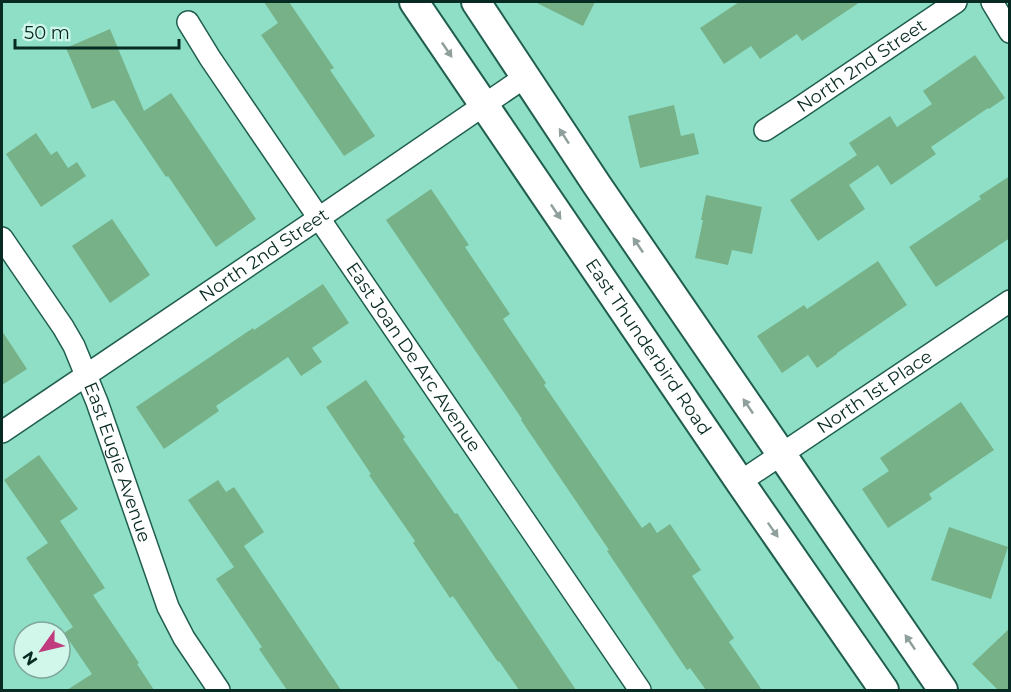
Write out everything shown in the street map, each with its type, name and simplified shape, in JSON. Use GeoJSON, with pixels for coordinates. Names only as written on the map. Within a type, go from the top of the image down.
{"type":"FeatureCollection","features":[{"type":"Feature","properties":{"kind":"main road","name":"East Thunderbird Road"},"geometry":{"type":"LineString","coordinates":[[414,2],[884,690]]}},
{"type":"Feature","properties":{"kind":"main road"},"geometry":{"type":"LineString","coordinates":[[476,2],[597,185],[943,690]]}},
{"type":"Feature","properties":{"kind":"street","name":"North 2nd Street"},"geometry":{"type":"LineString","coordinates":[[765,130],[956,2]]}},
{"type":"Feature","properties":{"kind":"street"},"geometry":{"type":"LineString","coordinates":[[992,2],[1010,32]]}},
{"type":"Feature","properties":{"kind":"street","name":"East Joan De Arc Avenue"},"geometry":{"type":"LineString","coordinates":[[188,22],[210,58],[640,690]]}},
{"type":"Feature","properties":{"kind":"street","name":"North 2nd Street"},"geometry":{"type":"LineString","coordinates":[[2,432],[525,77]]}},
{"type":"Feature","properties":{"kind":"street","name":"East Eugie Avenue"},"geometry":{"type":"LineString","coordinates":[[2,238],[74,346],[97,402],[168,607],[184,638],[219,690]]}},
{"type":"Feature","properties":{"kind":"street","name":"North 1st Place"},"geometry":{"type":"LineString","coordinates":[[740,482],[1010,301]]}},
{"type":"Feature","properties":{"kind":"building"},"geometry":{"type":"Polygon","coordinates":[[[264,2],[289,2],[334,68],[330,70],[375,136],[344,156],[261,35],[278,23],[264,2]]]}},
{"type":"Feature","properties":{"kind":"building"},"geometry":{"type":"Polygon","coordinates":[[[535,2],[595,2],[583,26],[535,2]]]}},
{"type":"Feature","properties":{"kind":"building"},"geometry":{"type":"Polygon","coordinates":[[[739,2],[860,2],[802,41],[797,34],[760,59],[751,46],[724,64],[700,28],[739,2]]]}},
{"type":"Feature","properties":{"kind":"building"},"geometry":{"type":"Polygon","coordinates":[[[110,29],[144,111],[171,93],[256,219],[216,247],[114,100],[92,109],[66,48],[110,29]]]}},
{"type":"Feature","properties":{"kind":"building"},"geometry":{"type":"Polygon","coordinates":[[[975,55],[1005,98],[931,147],[936,154],[891,185],[878,165],[849,185],[865,209],[818,241],[790,200],[857,155],[849,143],[890,116],[897,127],[932,104],[923,91],[975,55]]]}},
{"type":"Feature","properties":{"kind":"building"},"geometry":{"type":"Polygon","coordinates":[[[674,105],[681,136],[694,133],[699,154],[640,168],[628,116],[674,105]]]}},
{"type":"Feature","properties":{"kind":"building"},"geometry":{"type":"Polygon","coordinates":[[[36,133],[51,155],[57,151],[68,168],[77,162],[86,176],[41,207],[6,154],[36,133]]]}},
{"type":"Feature","properties":{"kind":"building"},"geometry":{"type":"Polygon","coordinates":[[[1010,176],[1010,238],[936,287],[909,247],[981,199],[979,196],[1010,176]]]}},
{"type":"Feature","properties":{"kind":"building"},"geometry":{"type":"Polygon","coordinates":[[[431,189],[469,245],[465,247],[510,314],[503,319],[546,383],[544,385],[642,528],[650,522],[657,533],[670,524],[701,570],[692,576],[734,638],[729,642],[762,690],[706,690],[690,668],[687,670],[522,419],[386,220],[431,189]]]}},
{"type":"Feature","properties":{"kind":"building"},"geometry":{"type":"Polygon","coordinates":[[[706,195],[762,207],[752,254],[732,250],[728,265],[695,258],[706,195]]]}},
{"type":"Feature","properties":{"kind":"building"},"geometry":{"type":"Polygon","coordinates":[[[112,219],[150,275],[110,303],[72,246],[112,219]]]}},
{"type":"Feature","properties":{"kind":"building"},"geometry":{"type":"Polygon","coordinates":[[[878,261],[907,305],[817,368],[808,355],[782,373],[757,336],[804,305],[807,309],[878,261]]]}},
{"type":"Feature","properties":{"kind":"building"},"geometry":{"type":"Polygon","coordinates":[[[323,284],[349,323],[312,348],[322,362],[301,376],[288,357],[216,406],[219,411],[164,449],[136,407],[323,284]]]}},
{"type":"Feature","properties":{"kind":"building"},"geometry":{"type":"Polygon","coordinates":[[[2,331],[27,369],[2,385],[2,331]]]}},
{"type":"Feature","properties":{"kind":"building"},"geometry":{"type":"Polygon","coordinates":[[[366,380],[405,437],[403,439],[455,514],[457,513],[576,690],[519,690],[453,596],[450,598],[326,407],[366,380]]]}},
{"type":"Feature","properties":{"kind":"building"},"geometry":{"type":"Polygon","coordinates":[[[961,402],[994,450],[929,494],[932,499],[888,528],[862,489],[889,471],[880,458],[961,402]]]}},
{"type":"Feature","properties":{"kind":"building"},"geometry":{"type":"Polygon","coordinates":[[[39,455],[78,509],[60,521],[105,588],[93,595],[139,663],[137,664],[154,690],[67,690],[92,674],[72,645],[72,620],[68,620],[26,558],[48,543],[4,480],[39,455]]]}},
{"type":"Feature","properties":{"kind":"building"},"geometry":{"type":"Polygon","coordinates":[[[218,480],[226,492],[234,487],[264,532],[244,546],[341,690],[287,690],[259,649],[262,647],[216,579],[234,567],[188,500],[218,480]]]}},
{"type":"Feature","properties":{"kind":"building"},"geometry":{"type":"Polygon","coordinates":[[[949,527],[1008,547],[991,599],[931,580],[949,527]]]}},
{"type":"Feature","properties":{"kind":"building"},"geometry":{"type":"Polygon","coordinates":[[[1010,628],[1010,690],[998,690],[972,664],[1010,628]]]}}]}
